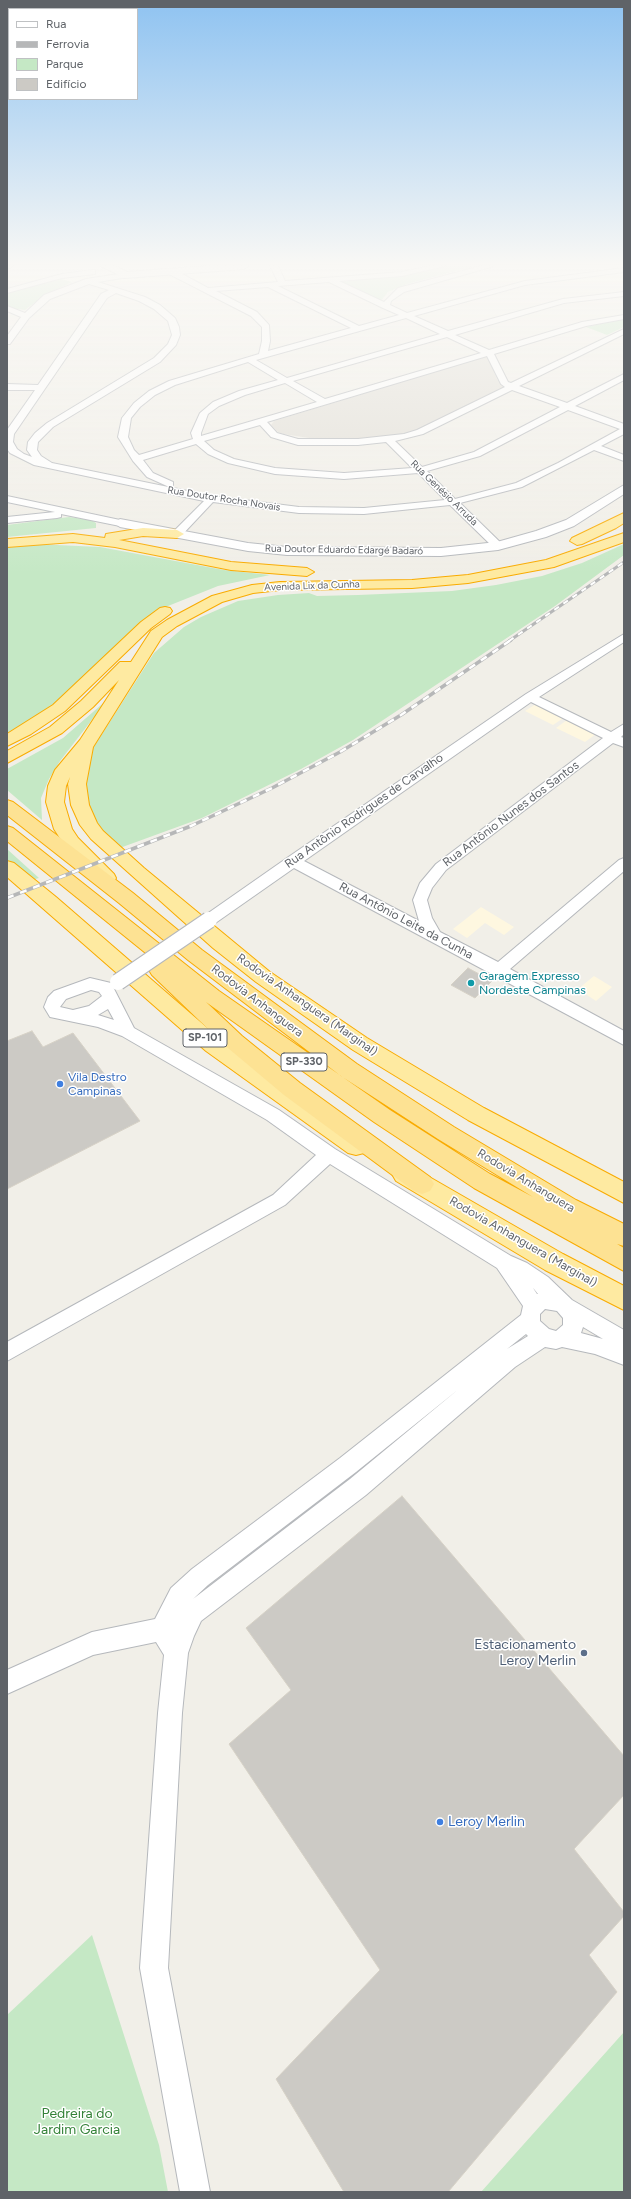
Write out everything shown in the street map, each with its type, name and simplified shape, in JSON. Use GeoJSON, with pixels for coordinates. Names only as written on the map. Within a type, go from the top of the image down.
{"type":"FeatureCollection","features":[{"type":"Feature","properties":{"kind":"highway","name":"Avenida Lix da Cunha"},"geometry":{"type":"LineString","coordinates":[[7,542],[41,539],[84,539],[115,543],[231,566],[342,574],[428,572],[514,560],[586,537],[624,517]]}},
{"type":"Feature","properties":{"kind":"highway"},"geometry":{"type":"LineString","coordinates":[[84,539],[119,530],[177,534]]}},
{"type":"Feature","properties":{"kind":"highway","name":"Avenida Lix da Cunha"},"geometry":{"type":"LineString","coordinates":[[126,898],[71,842],[63,829],[55,802],[60,779],[71,759],[86,743],[156,634],[198,608],[217,599],[252,589],[280,586],[412,584],[468,579],[549,564],[624,537]]}},
{"type":"Feature","properties":{"kind":"highway"},"geometry":{"type":"LineString","coordinates":[[7,741],[25,731],[59,708],[146,625],[186,599],[222,587],[259,579],[342,574]]}},
{"type":"Feature","properties":{"kind":"highway"},"geometry":{"type":"LineString","coordinates":[[7,758],[41,740],[87,704],[156,634]]}},
{"type":"Feature","properties":{"kind":"highway","name":"Rodovia Anhanguera (Marginal)"},"geometry":{"type":"LineString","coordinates":[[86,743],[81,759],[77,784],[80,805],[89,825],[107,845],[220,943],[263,977],[360,1044],[476,1114],[624,1194]]}},
{"type":"Feature","properties":{"kind":"highway","name":"Rodovia Anhanguera"},"geometry":{"type":"LineString","coordinates":[[7,806],[126,898],[195,955],[320,1049],[446,1134],[568,1207],[624,1236]]}},
{"type":"Feature","properties":{"kind":"highway","name":"Rodovia Anhanguera"},"geometry":{"type":"LineString","coordinates":[[7,832],[96,905],[212,996],[382,1116],[482,1181],[624,1260]]}},
{"type":"Feature","properties":{"kind":"highway","name":"SP-101"},"geometry":{"type":"LineString","coordinates":[[7,868],[49,902],[213,1045],[318,1121],[371,1156],[422,1184]]}},
{"type":"Feature","properties":{"kind":"highway"},"geometry":{"type":"LineString","coordinates":[[96,905],[121,935],[235,1042],[292,1089],[422,1184]]}},
{"type":"Feature","properties":{"kind":"highway"},"geometry":{"type":"LineString","coordinates":[[476,1114],[624,1179]]}},
{"type":"Feature","properties":{"kind":"highway"},"geometry":{"type":"LineString","coordinates":[[446,1134],[624,1220]]}},
{"type":"Feature","properties":{"kind":"highway","name":"Rodovia Anhanguera (Marginal)"},"geometry":{"type":"LineString","coordinates":[[422,1184],[554,1262],[624,1299]]}},
{"type":"Feature","properties":{"kind":"street","name":"Rua Doutor Rocha Novais"},"geometry":{"type":"LineString","coordinates":[[53,369],[18,422],[8,434],[8,442],[13,451],[34,462],[142,486],[211,499],[286,508],[335,511],[400,509],[454,502],[519,485],[624,430]]}},
{"type":"Feature","properties":{"kind":"street"},"geometry":{"type":"LineString","coordinates":[[53,466],[37,458],[32,450],[33,442],[50,425],[143,369]]}},
{"type":"Feature","properties":{"kind":"street"},"geometry":{"type":"LineString","coordinates":[[177,534],[211,499],[150,475],[136,459],[123,437],[127,418],[137,405],[152,393],[172,383],[218,369]]}},
{"type":"Feature","properties":{"kind":"street"},"geometry":{"type":"LineString","coordinates":[[265,369],[325,403]]}},
{"type":"Feature","properties":{"kind":"street"},"geometry":{"type":"LineString","coordinates":[[328,369],[242,393],[216,404],[204,412],[200,418],[196,433],[198,441],[212,452],[231,461],[275,471],[309,475],[344,476],[420,470],[476,454],[624,377]]}},
{"type":"Feature","properties":{"kind":"street"},"geometry":{"type":"LineString","coordinates":[[136,459],[441,369]]}},
{"type":"Feature","properties":{"kind":"street"},"geometry":{"type":"LineString","coordinates":[[497,369],[501,379],[512,387],[624,427]]}},
{"type":"Feature","properties":{"kind":"street"},"geometry":{"type":"LineString","coordinates":[[262,422],[274,434],[298,442],[334,443],[389,440],[420,432],[512,387],[540,369]]}},
{"type":"Feature","properties":{"kind":"street"},"geometry":{"type":"LineString","coordinates":[[7,387],[40,388]]}},
{"type":"Feature","properties":{"kind":"street"},"geometry":{"type":"LineString","coordinates":[[18,422],[50,425]]}},
{"type":"Feature","properties":{"kind":"street","name":"Rua Genésio Arruda"},"geometry":{"type":"LineString","coordinates":[[389,440],[498,546]]}},
{"type":"Feature","properties":{"kind":"street"},"geometry":{"type":"LineString","coordinates":[[594,447],[624,458]]}},
{"type":"Feature","properties":{"kind":"street"},"geometry":{"type":"LineString","coordinates":[[142,486],[150,475]]}},
{"type":"Feature","properties":{"kind":"street","name":"Rua Doutor Eduardo Edargé Badaró"},"geometry":{"type":"LineString","coordinates":[[177,534],[248,547],[287,551],[441,552],[498,546],[541,534],[570,522],[624,489]]}},
{"type":"Feature","properties":{"kind":"street"},"geometry":{"type":"LineString","coordinates":[[7,499],[76,514],[119,530]]}},
{"type":"Feature","properties":{"kind":"street"},"geometry":{"type":"LineString","coordinates":[[20,518],[30,509],[32,504]]}},
{"type":"Feature","properties":{"kind":"street"},"geometry":{"type":"LineString","coordinates":[[7,520],[76,514]]}},
{"type":"Feature","properties":{"kind":"street","name":"Rua Antônio Rodrigues de Carvalho"},"geometry":{"type":"LineString","coordinates":[[73,1016],[97,1009],[111,989],[292,861],[530,697],[624,637]]}},
{"type":"Feature","properties":{"kind":"street"},"geometry":{"type":"LineString","coordinates":[[530,697],[618,740]]}},
{"type":"Feature","properties":{"kind":"street","name":"Rua Antônio Nunes dos Santos"},"geometry":{"type":"LineString","coordinates":[[434,935],[425,918],[420,900],[425,886],[441,867],[618,740],[624,728]]}},
{"type":"Feature","properties":{"kind":"street","name":"Rua Antônio Leite da Cunha"},"geometry":{"type":"LineString","coordinates":[[292,861],[434,935],[624,1038]]}},
{"type":"Feature","properties":{"kind":"street"},"geometry":{"type":"LineString","coordinates":[[499,970],[624,863]]}},
{"type":"Feature","properties":{"kind":"street"},"geometry":{"type":"LineString","coordinates":[[7,1682],[92,1644],[174,1638],[193,1613],[358,1487],[508,1360],[572,1329],[573,1315],[541,1283],[520,1269],[504,1262],[328,1154],[273,1115],[128,1032],[100,1021],[56,1013],[52,1007],[54,1001],[60,995],[90,984],[111,989],[128,1032]]}},
{"type":"Feature","properties":{"kind":"street"},"geometry":{"type":"LineString","coordinates":[[7,1352],[279,1200],[328,1154]]}},
{"type":"Feature","properties":{"kind":"street"},"geometry":{"type":"LineString","coordinates":[[504,1262],[532,1313],[532,1326],[553,1338],[595,1346],[624,1356]]}},
{"type":"Feature","properties":{"kind":"street"},"geometry":{"type":"LineString","coordinates":[[195,2192],[154,1968],[174,1638],[179,1596],[200,1577],[348,1465],[532,1313],[544,1300],[563,1305],[624,1341]]}},
{"type":"Feature","properties":{"kind":"shaded area"},"geometry":{"type":"Polygon","coordinates":[[[445,369],[493,369],[497,379],[502,384],[509,387],[421,429],[400,436],[322,440],[283,434],[278,432],[271,425],[274,421],[445,369]]]}},
{"type":"Feature","properties":{"kind":"shaded area"},"geometry":{"type":"Polygon","coordinates":[[[536,704],[565,717],[553,725],[525,711],[536,704]]]}},
{"type":"Feature","properties":{"kind":"shaded area"},"geometry":{"type":"Polygon","coordinates":[[[567,720],[596,734],[585,742],[556,728],[567,720]]]}},
{"type":"Feature","properties":{"kind":"shaded area"},"geometry":{"type":"Polygon","coordinates":[[[481,907],[514,927],[504,935],[485,923],[467,938],[453,929],[481,907]]]}},
{"type":"Feature","properties":{"kind":"shaded area"},"geometry":{"type":"Polygon","coordinates":[[[594,976],[612,987],[596,1001],[578,989],[594,976]]]}},
{"type":"Feature","properties":{"kind":"green space"},"geometry":{"type":"Polygon","coordinates":[[[69,517],[91,520],[96,523],[96,528],[7,537],[7,525],[69,517]]]}},
{"type":"Feature","properties":{"kind":"green space"},"geometry":{"type":"Polygon","coordinates":[[[35,544],[100,547],[224,570],[270,575],[218,586],[168,606],[143,623],[53,710],[7,739],[7,547],[35,544]]]}},
{"type":"Feature","properties":{"kind":"green space"},"geometry":{"type":"Polygon","coordinates":[[[624,544],[624,555],[555,606],[353,740],[301,769],[202,818],[117,849],[101,835],[88,812],[83,771],[88,756],[154,653],[184,627],[201,617],[238,601],[278,595],[309,593],[317,596],[452,591],[496,585],[542,576],[582,563],[624,544]]]}},
{"type":"Feature","properties":{"kind":"green space"},"geometry":{"type":"Polygon","coordinates":[[[108,699],[60,761],[49,779],[41,798],[42,820],[7,790],[7,769],[63,738],[108,699]]]}},
{"type":"Feature","properties":{"kind":"green space"},"geometry":{"type":"Polygon","coordinates":[[[7,849],[39,878],[32,880],[7,864],[7,849]]]}},
{"type":"Feature","properties":{"kind":"green space","name":"Pedreira do Jardim Garcia"},"geometry":{"type":"Polygon","coordinates":[[[92,1935],[159,2145],[168,2192],[7,2192],[7,2015],[92,1935]]]}},
{"type":"Feature","properties":{"kind":"green space"},"geometry":{"type":"Polygon","coordinates":[[[624,2032],[624,2192],[481,2192],[624,2032]]]}},
{"type":"Feature","properties":{"kind":"building","name":"Garagem Expresso Nordeste Campinas"},"geometry":{"type":"Polygon","coordinates":[[[468,968],[492,981],[475,998],[451,985],[468,968]]]}},
{"type":"Feature","properties":{"kind":"building","name":"Vila Destro Campinas"},"geometry":{"type":"Polygon","coordinates":[[[32,1031],[43,1047],[73,1033],[140,1121],[7,1189],[7,1041],[32,1031]]]}},
{"type":"Feature","properties":{"kind":"building","name":"Leroy Merlin"},"geometry":{"type":"Polygon","coordinates":[[[402,1496],[624,1756],[624,1795],[574,1849],[624,1912],[624,1916],[589,1955],[617,1992],[448,2192],[344,2192],[276,2079],[380,1970],[229,1744],[291,1690],[246,1628],[402,1496]]]}},
{"type":"Feature","properties":{"kind":"railway"},"geometry":{"type":"LineString","coordinates":[[509,641],[624,562]]}},
{"type":"Feature","properties":{"kind":"railway"},"geometry":{"type":"LineString","coordinates":[[7,898],[191,826],[272,788],[340,752],[401,715],[511,640]]}},
{"type":"Feature","properties":{"kind":"place","name":"Garagem Expresso Nordeste Campinas"},"geometry":{"type":"Point","coordinates":[471,983]}},
{"type":"Feature","properties":{"kind":"place","name":"Vila Destro Campinas"},"geometry":{"type":"Point","coordinates":[60,1084]}},
{"type":"Feature","properties":{"kind":"place","name":"Estacionamento Leroy Merlin"},"geometry":{"type":"Point","coordinates":[584,1653]}},
{"type":"Feature","properties":{"kind":"place","name":"Leroy Merlin"},"geometry":{"type":"Point","coordinates":[440,1822]}}]}
